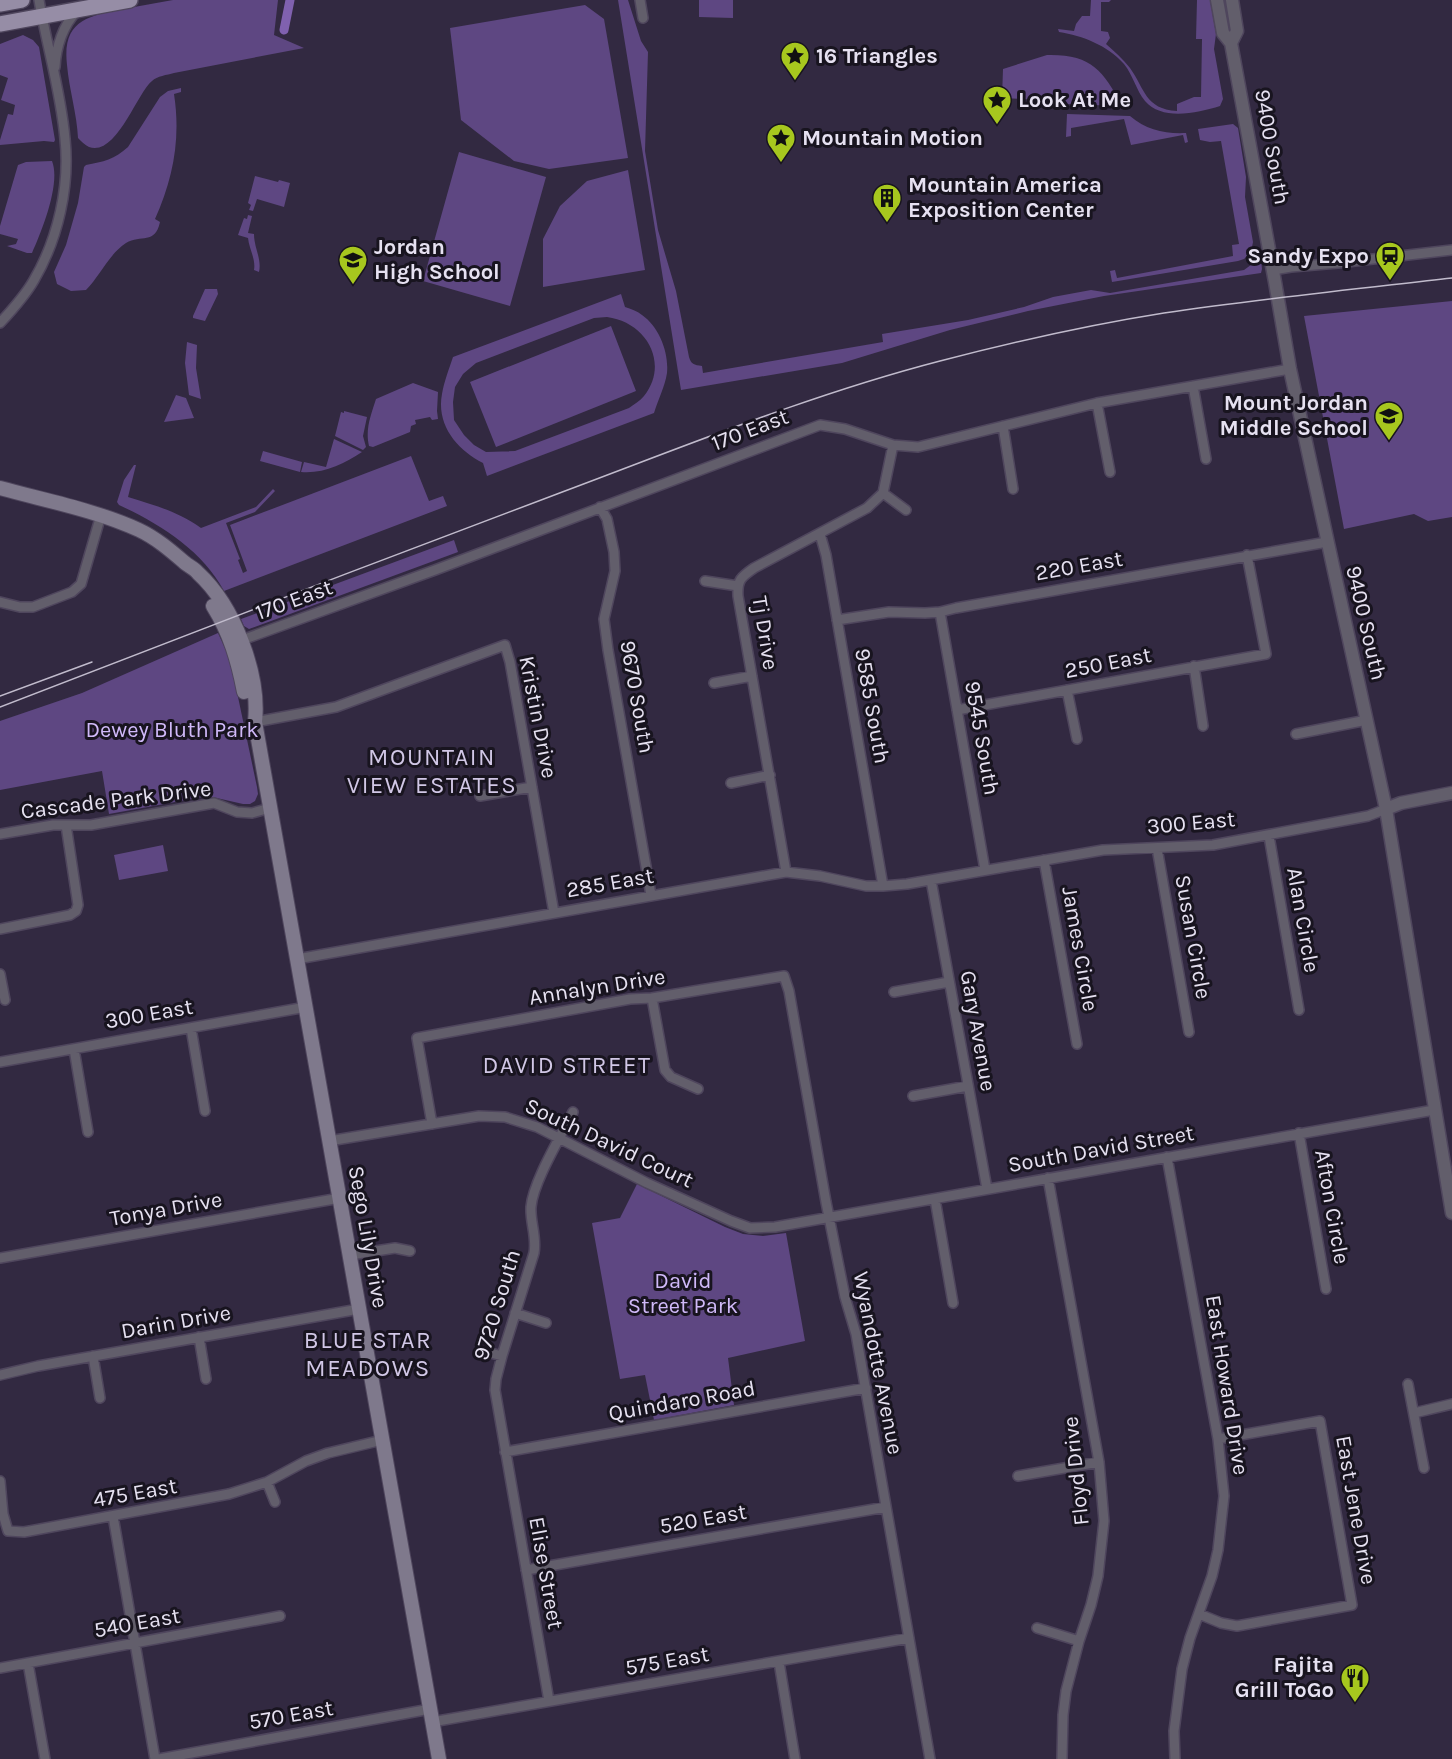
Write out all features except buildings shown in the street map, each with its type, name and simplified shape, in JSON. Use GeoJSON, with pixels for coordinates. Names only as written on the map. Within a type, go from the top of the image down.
{"type":"FeatureCollection","features":[{"type":"Feature","properties":{"kind":"main road"},"geometry":{"type":"LineString","coordinates":[[0,4],[21,0]]}},
{"type":"Feature","properties":{"kind":"main road"},"geometry":{"type":"LineString","coordinates":[[0,24],[130,0]]}},
{"type":"Feature","properties":{"kind":"main road","name":"Sego Lily Drive"},"geometry":{"type":"LineString","coordinates":[[0,488],[101,515],[153,537],[186,565],[197,571],[222,603],[242,640],[257,705],[255,722]]}},
{"type":"Feature","properties":{"kind":"main road","name":"Sego Lily Drive"},"geometry":{"type":"LineString","coordinates":[[186,565],[191,578],[213,607],[228,633],[238,662],[248,707],[255,722],[439,1759]]}},
{"type":"Feature","properties":{"kind":"street"},"geometry":{"type":"LineString","coordinates":[[0,323],[34,281],[52,241],[60,209],[66,156],[62,114],[39,0]]}},
{"type":"Feature","properties":{"kind":"street"},"geometry":{"type":"LineString","coordinates":[[640,0],[643,18]]}},
{"type":"Feature","properties":{"kind":"street","name":"9400 South"},"geometry":{"type":"LineString","coordinates":[[1217,0],[1223,33],[1231,43],[1290,369],[1386,809],[1452,1213]]}},
{"type":"Feature","properties":{"kind":"street","name":"9400 South"},"geometry":{"type":"LineString","coordinates":[[1231,43],[1237,31],[1232,0]]}},
{"type":"Feature","properties":{"kind":"street"},"geometry":{"type":"LineString","coordinates":[[54,72],[61,38],[71,18],[79,9]]}},
{"type":"Feature","properties":{"kind":"street"},"geometry":{"type":"LineString","coordinates":[[1273,270],[1452,250]]}},
{"type":"Feature","properties":{"kind":"street","name":"170 East"},"geometry":{"type":"LineString","coordinates":[[242,640],[820,425],[845,429],[893,445],[918,447],[1097,403],[1290,369]]}},
{"type":"Feature","properties":{"kind":"street"},"geometry":{"type":"LineString","coordinates":[[1193,386],[1206,459]]}},
{"type":"Feature","properties":{"kind":"street"},"geometry":{"type":"LineString","coordinates":[[1097,403],[1110,472]]}},
{"type":"Feature","properties":{"kind":"street"},"geometry":{"type":"LineString","coordinates":[[1003,426],[1013,489]]}},
{"type":"Feature","properties":{"kind":"street"},"geometry":{"type":"LineString","coordinates":[[893,445],[883,494],[906,510]]}},
{"type":"Feature","properties":{"kind":"street","name":"Tj Drive"},"geometry":{"type":"LineString","coordinates":[[786,872],[738,586],[742,577],[754,567],[867,508],[883,494]]}},
{"type":"Feature","properties":{"kind":"street","name":"9670 South"},"geometry":{"type":"LineString","coordinates":[[600,507],[607,519],[614,552],[615,571],[604,619],[608,650],[651,895]]}},
{"type":"Feature","properties":{"kind":"street"},"geometry":{"type":"LineString","coordinates":[[0,602],[20,607],[33,607],[72,592],[81,584],[101,515]]}},
{"type":"Feature","properties":{"kind":"street","name":"9585 South"},"geometry":{"type":"LineString","coordinates":[[820,534],[826,555],[883,886]]}},
{"type":"Feature","properties":{"kind":"street","name":"220 East"},"geometry":{"type":"LineString","coordinates":[[837,620],[889,612],[940,612],[1327,542]]}},
{"type":"Feature","properties":{"kind":"street","name":"250 East"},"geometry":{"type":"LineString","coordinates":[[957,710],[1266,654],[1247,555]]}},
{"type":"Feature","properties":{"kind":"street"},"geometry":{"type":"LineString","coordinates":[[705,581],[738,586]]}},
{"type":"Feature","properties":{"kind":"street","name":"9545 South"},"geometry":{"type":"LineString","coordinates":[[940,612],[985,870]]}},
{"type":"Feature","properties":{"kind":"street","name":"Kristin Drive"},"geometry":{"type":"LineString","coordinates":[[255,722],[336,707],[505,645],[510,662],[554,913]]}},
{"type":"Feature","properties":{"kind":"street"},"geometry":{"type":"LineString","coordinates":[[1194,666],[1203,726]]}},
{"type":"Feature","properties":{"kind":"street"},"geometry":{"type":"LineString","coordinates":[[714,683],[752,676]]}},
{"type":"Feature","properties":{"kind":"street"},"geometry":{"type":"LineString","coordinates":[[1067,690],[1077,739]]}},
{"type":"Feature","properties":{"kind":"street"},"geometry":{"type":"LineString","coordinates":[[1296,734],[1366,720]]}},
{"type":"Feature","properties":{"kind":"street"},"geometry":{"type":"LineString","coordinates":[[731,783],[770,775]]}},
{"type":"Feature","properties":{"kind":"street"},"geometry":{"type":"LineString","coordinates":[[480,796],[532,787]]}},
{"type":"Feature","properties":{"kind":"street","name":"300 East"},"geometry":{"type":"LineString","coordinates":[[931,880],[1103,850],[1213,845],[1269,836],[1368,816],[1401,803],[1452,793]]}},
{"type":"Feature","properties":{"kind":"street","name":"Cascade Park Drive"},"geometry":{"type":"LineString","coordinates":[[0,834],[53,825],[91,825],[214,803],[237,812],[252,813],[270,808]]}},
{"type":"Feature","properties":{"kind":"street"},"geometry":{"type":"LineString","coordinates":[[0,929],[70,915],[76,911],[78,905],[66,825]]}},
{"type":"Feature","properties":{"kind":"street","name":"Alan Circle"},"geometry":{"type":"LineString","coordinates":[[1269,836],[1299,1010]]}},
{"type":"Feature","properties":{"kind":"street","name":"Susan Circle"},"geometry":{"type":"LineString","coordinates":[[1157,848],[1190,1032]]}},
{"type":"Feature","properties":{"kind":"street","name":"James Circle"},"geometry":{"type":"LineString","coordinates":[[1044,860],[1077,1044]]}},
{"type":"Feature","properties":{"kind":"street","name":"285 East"},"geometry":{"type":"LineString","coordinates":[[297,959],[786,872],[883,886],[931,880]]}},
{"type":"Feature","properties":{"kind":"street","name":"Gary Avenue"},"geometry":{"type":"LineString","coordinates":[[931,880],[987,1189]]}},
{"type":"Feature","properties":{"kind":"street"},"geometry":{"type":"LineString","coordinates":[[0,974],[5,1000]]}},
{"type":"Feature","properties":{"kind":"street","name":"Annalyn Drive"},"geometry":{"type":"LineString","coordinates":[[432,1124],[417,1038],[630,999],[652,998],[784,976]]}},
{"type":"Feature","properties":{"kind":"street","name":"Wyandotte Avenue"},"geometry":{"type":"LineString","coordinates":[[784,976],[789,991],[845,1298],[856,1334],[930,1759]]}},
{"type":"Feature","properties":{"kind":"street"},"geometry":{"type":"LineString","coordinates":[[894,992],[949,982]]}},
{"type":"Feature","properties":{"kind":"street"},"geometry":{"type":"LineString","coordinates":[[652,998],[665,1070],[671,1077],[698,1089]]}},
{"type":"Feature","properties":{"kind":"street","name":"300 East"},"geometry":{"type":"LineString","coordinates":[[0,1062],[306,1007]]}},
{"type":"Feature","properties":{"kind":"street"},"geometry":{"type":"LineString","coordinates":[[191,1028],[205,1111]]}},
{"type":"Feature","properties":{"kind":"street"},"geometry":{"type":"LineString","coordinates":[[74,1049],[88,1132]]}},
{"type":"Feature","properties":{"kind":"street"},"geometry":{"type":"LineString","coordinates":[[912,1095],[968,1086]]}},
{"type":"Feature","properties":{"kind":"street","name":"South David Street"},"geometry":{"type":"LineString","coordinates":[[776,1227],[1434,1110]]}},
{"type":"Feature","properties":{"kind":"street","name":"9720 South"},"geometry":{"type":"LineString","coordinates":[[505,1452],[495,1390],[496,1379],[534,1253],[536,1243],[531,1208],[534,1192],[573,1112]]}},
{"type":"Feature","properties":{"kind":"street","name":"South David Court"},"geometry":{"type":"LineString","coordinates":[[432,1124],[479,1116],[521,1121],[647,1183],[731,1221],[750,1228],[776,1227]]}},
{"type":"Feature","properties":{"kind":"street"},"geometry":{"type":"LineString","coordinates":[[329,1142],[432,1124]]}},
{"type":"Feature","properties":{"kind":"street","name":"Afton Circle"},"geometry":{"type":"LineString","coordinates":[[1299,1133],[1326,1289]]}},
{"type":"Feature","properties":{"kind":"street","name":"East Howard Drive"},"geometry":{"type":"LineString","coordinates":[[1167,1157],[1218,1439],[1224,1496],[1222,1525],[1212,1576],[1182,1669],[1174,1731],[1175,1759]]}},
{"type":"Feature","properties":{"kind":"street","name":"Floyd Drive"},"geometry":{"type":"LineString","coordinates":[[1048,1178],[1099,1461],[1104,1521],[1098,1576],[1066,1691],[1062,1759]]}},
{"type":"Feature","properties":{"kind":"street","name":"Tonya Drive"},"geometry":{"type":"LineString","coordinates":[[0,1258],[339,1198]]}},
{"type":"Feature","properties":{"kind":"street"},"geometry":{"type":"LineString","coordinates":[[935,1199],[953,1303]]}},
{"type":"Feature","properties":{"kind":"street"},"geometry":{"type":"LineString","coordinates":[[350,1255],[396,1248],[410,1251]]}},
{"type":"Feature","properties":{"kind":"street","name":"Darin Drive"},"geometry":{"type":"LineString","coordinates":[[0,1375],[93,1356],[359,1309]]}},
{"type":"Feature","properties":{"kind":"street"},"geometry":{"type":"LineString","coordinates":[[515,1313],[546,1323]]}},
{"type":"Feature","properties":{"kind":"street"},"geometry":{"type":"LineString","coordinates":[[199,1337],[206,1379]]}},
{"type":"Feature","properties":{"kind":"street"},"geometry":{"type":"LineString","coordinates":[[487,1352],[502,1356]]}},
{"type":"Feature","properties":{"kind":"street"},"geometry":{"type":"LineString","coordinates":[[93,1356],[100,1398]]}},
{"type":"Feature","properties":{"kind":"street"},"geometry":{"type":"LineString","coordinates":[[1408,1383],[1424,1468]]}},
{"type":"Feature","properties":{"kind":"street","name":"Quindaro Road"},"geometry":{"type":"LineString","coordinates":[[505,1452],[866,1388]]}},
{"type":"Feature","properties":{"kind":"street"},"geometry":{"type":"LineString","coordinates":[[1414,1413],[1452,1404]]}},
{"type":"Feature","properties":{"kind":"street","name":"East Jene Drive"},"geometry":{"type":"LineString","coordinates":[[1199,1614],[1221,1623],[1237,1626],[1352,1605],[1320,1421],[1218,1439]]}},
{"type":"Feature","properties":{"kind":"street","name":"475 East"},"geometry":{"type":"LineString","coordinates":[[0,1481],[3,1514],[8,1531],[24,1532],[210,1499],[267,1482],[306,1461],[328,1453],[382,1440]]}},
{"type":"Feature","properties":{"kind":"street","name":"Elise Street"},"geometry":{"type":"LineString","coordinates":[[505,1452],[549,1701]]}},
{"type":"Feature","properties":{"kind":"street"},"geometry":{"type":"LineString","coordinates":[[1018,1476],[1099,1461]]}},
{"type":"Feature","properties":{"kind":"street"},"geometry":{"type":"LineString","coordinates":[[267,1482],[275,1502]]}},
{"type":"Feature","properties":{"kind":"street","name":"520 East"},"geometry":{"type":"LineString","coordinates":[[526,1570],[886,1507]]}},
{"type":"Feature","properties":{"kind":"street"},"geometry":{"type":"LineString","coordinates":[[113,1516],[157,1759]]}},
{"type":"Feature","properties":{"kind":"street","name":"540 East"},"geometry":{"type":"LineString","coordinates":[[0,1668],[280,1616]]}},
{"type":"Feature","properties":{"kind":"street"},"geometry":{"type":"LineString","coordinates":[[1037,1628],[1079,1641]]}},
{"type":"Feature","properties":{"kind":"street","name":"575 East"},"geometry":{"type":"LineString","coordinates":[[431,1716],[549,1701],[909,1638]]}},
{"type":"Feature","properties":{"kind":"street"},"geometry":{"type":"LineString","coordinates":[[779,1662],[795,1759]]}},
{"type":"Feature","properties":{"kind":"street"},"geometry":{"type":"LineString","coordinates":[[28,1663],[45,1759]]}},
{"type":"Feature","properties":{"kind":"street","name":"570 East"},"geometry":{"type":"LineString","coordinates":[[157,1759],[431,1716]]}},
{"type":"Feature","properties":{"kind":"green space"},"geometry":{"type":"Polygon","coordinates":[[[173,0],[278,0],[274,35],[304,48],[157,78],[146,88],[117,134],[99,148],[89,147],[78,138],[68,74],[66,50],[73,30],[88,18],[98,15],[173,0]]]}},
{"type":"Feature","properties":{"kind":"green space"},"geometry":{"type":"Polygon","coordinates":[[[618,0],[628,0],[641,41],[648,52],[645,151],[658,230],[676,291],[689,357],[693,364],[702,366],[703,373],[883,342],[882,334],[968,320],[1024,307],[1053,297],[1091,290],[1110,293],[1244,270],[1259,259],[1261,260],[1261,273],[1104,296],[1028,311],[950,330],[842,363],[681,390],[618,0]]]}},
{"type":"Feature","properties":{"kind":"green space"},"geometry":{"type":"Polygon","coordinates":[[[699,0],[733,0],[733,18],[699,17],[699,0]]]}},
{"type":"Feature","properties":{"kind":"green space"},"geometry":{"type":"Polygon","coordinates":[[[1091,0],[1111,0],[1101,2],[1101,31],[1108,32],[1110,38],[1106,44],[1130,68],[1152,102],[1166,109],[1177,111],[1177,104],[1194,97],[1201,97],[1202,39],[1196,39],[1197,0],[1210,0],[1216,34],[1214,49],[1223,99],[1220,106],[1180,114],[1152,107],[1145,101],[1127,68],[1117,57],[1086,39],[1059,32],[1058,29],[1074,31],[1082,16],[1090,16],[1091,0]]]}},
{"type":"Feature","properties":{"kind":"green space"},"geometry":{"type":"Polygon","coordinates":[[[585,5],[604,19],[628,158],[549,169],[514,161],[461,120],[450,28],[585,5]]]}},
{"type":"Feature","properties":{"kind":"green space"},"geometry":{"type":"Polygon","coordinates":[[[23,35],[33,40],[39,47],[55,140],[54,142],[0,145],[8,114],[13,115],[15,105],[1,100],[8,78],[0,75],[0,44],[23,35]]]}},
{"type":"Feature","properties":{"kind":"green space"},"geometry":{"type":"Polygon","coordinates":[[[1047,55],[1075,57],[1094,67],[1102,74],[1122,106],[1064,104],[1062,101],[1002,98],[1003,69],[1047,55]]]}},
{"type":"Feature","properties":{"kind":"green space"},"geometry":{"type":"Polygon","coordinates":[[[181,88],[181,92],[174,94],[177,127],[174,158],[167,189],[155,219],[160,222],[155,234],[126,243],[110,259],[86,290],[71,291],[57,284],[54,272],[66,245],[78,203],[84,167],[108,159],[128,147],[160,97],[168,91],[181,88]]]}},
{"type":"Feature","properties":{"kind":"green space"},"geometry":{"type":"Polygon","coordinates":[[[1067,114],[1130,116],[1156,130],[1186,133],[1188,142],[1185,143],[1183,135],[1131,145],[1124,119],[1071,128],[1071,136],[1066,137],[1067,114]]]}},
{"type":"Feature","properties":{"kind":"green space"},"geometry":{"type":"Polygon","coordinates":[[[1233,124],[1238,128],[1246,177],[1245,197],[1253,242],[1251,252],[1238,261],[1112,282],[1110,271],[1115,270],[1117,278],[1233,256],[1232,245],[1239,244],[1221,141],[1200,140],[1198,129],[1233,124]]]}},
{"type":"Feature","properties":{"kind":"green space"},"geometry":{"type":"Polygon","coordinates":[[[459,152],[546,177],[510,306],[423,281],[459,152]]]}},
{"type":"Feature","properties":{"kind":"green space"},"geometry":{"type":"Polygon","coordinates":[[[52,161],[54,182],[52,194],[32,253],[7,246],[16,244],[18,239],[0,234],[0,226],[18,165],[26,162],[52,161]]]}},
{"type":"Feature","properties":{"kind":"green space"},"geometry":{"type":"Polygon","coordinates":[[[628,170],[645,270],[543,287],[543,239],[560,206],[587,181],[628,170]]]}},
{"type":"Feature","properties":{"kind":"green space"},"geometry":{"type":"Polygon","coordinates":[[[255,176],[290,183],[284,207],[257,199],[253,211],[249,210],[251,205],[248,203],[255,176]]]}},
{"type":"Feature","properties":{"kind":"green space"},"geometry":{"type":"Polygon","coordinates":[[[248,215],[252,216],[248,233],[254,234],[259,272],[254,270],[248,238],[238,235],[244,218],[247,219],[248,215]]]}},
{"type":"Feature","properties":{"kind":"green space"},"geometry":{"type":"Polygon","coordinates":[[[205,289],[217,289],[218,294],[205,321],[193,318],[193,316],[205,289]]]}},
{"type":"Feature","properties":{"kind":"green space"},"geometry":{"type":"Polygon","coordinates":[[[621,294],[625,307],[642,315],[658,333],[666,357],[667,373],[654,413],[487,476],[483,463],[465,451],[450,435],[442,416],[442,394],[453,357],[621,294]],[[607,317],[594,318],[476,363],[463,374],[455,387],[454,420],[474,445],[486,452],[515,451],[629,408],[642,398],[651,383],[655,370],[654,358],[643,335],[621,320],[607,317]]]}},
{"type":"Feature","properties":{"kind":"green space"},"geometry":{"type":"Polygon","coordinates":[[[1452,301],[1452,517],[1428,521],[1414,514],[1344,529],[1304,316],[1452,301]]]}},
{"type":"Feature","properties":{"kind":"green space"},"geometry":{"type":"Polygon","coordinates":[[[611,326],[636,391],[496,447],[470,382],[611,326]]]}},
{"type":"Feature","properties":{"kind":"green space"},"geometry":{"type":"Polygon","coordinates":[[[187,342],[197,345],[196,368],[201,399],[189,395],[185,363],[187,342]]]}},
{"type":"Feature","properties":{"kind":"green space"},"geometry":{"type":"Polygon","coordinates":[[[413,383],[438,392],[438,419],[432,420],[430,417],[415,420],[416,424],[411,426],[410,432],[373,447],[369,446],[368,428],[376,399],[413,383]]]}},
{"type":"Feature","properties":{"kind":"green space"},"geometry":{"type":"Polygon","coordinates":[[[176,395],[186,398],[194,418],[164,422],[176,395]]]}},
{"type":"Feature","properties":{"kind":"green space"},"geometry":{"type":"Polygon","coordinates":[[[344,411],[367,417],[363,436],[366,447],[363,450],[335,436],[341,412],[344,413],[344,411]]]}},
{"type":"Feature","properties":{"kind":"green space"},"geometry":{"type":"Polygon","coordinates":[[[334,439],[362,452],[333,467],[301,472],[304,462],[326,467],[334,439]]]}},
{"type":"Feature","properties":{"kind":"green space"},"geometry":{"type":"Polygon","coordinates":[[[263,451],[302,462],[300,472],[260,461],[263,451]]]}},
{"type":"Feature","properties":{"kind":"green space"},"geometry":{"type":"Polygon","coordinates":[[[411,456],[429,501],[443,496],[447,506],[224,591],[204,563],[179,540],[117,502],[124,480],[134,465],[136,465],[128,497],[175,513],[201,528],[256,507],[273,489],[275,491],[255,512],[226,523],[243,573],[247,571],[230,525],[411,456]]]}},
{"type":"Feature","properties":{"kind":"green space"},"geometry":{"type":"Polygon","coordinates":[[[454,540],[458,552],[249,629],[244,626],[241,619],[454,540]]]}},
{"type":"Feature","properties":{"kind":"green space","name":"Dewey Bluth Park"},"geometry":{"type":"Polygon","coordinates":[[[218,633],[230,659],[257,787],[258,794],[255,801],[243,804],[208,796],[109,814],[102,771],[0,790],[0,721],[82,693],[218,633]]]}},
{"type":"Feature","properties":{"kind":"green space"},"geometry":{"type":"Polygon","coordinates":[[[163,845],[168,871],[119,880],[114,855],[163,845]]]}},
{"type":"Feature","properties":{"kind":"green space","name":"David Street Park"},"geometry":{"type":"Polygon","coordinates":[[[637,1184],[743,1234],[763,1236],[786,1233],[805,1341],[728,1358],[734,1405],[654,1420],[645,1375],[620,1379],[592,1223],[620,1218],[637,1184]]]}},
{"type":"Feature","properties":{"kind":"waterway"},"geometry":{"type":"LineString","coordinates":[[284,30],[290,0]]}},
{"type":"Feature","properties":{"kind":"tram line"},"geometry":{"type":"LineString","coordinates":[[0,707],[699,440],[891,375],[1079,328],[1164,313],[1452,278]]}},
{"type":"Feature","properties":{"kind":"tram line"},"geometry":{"type":"LineString","coordinates":[[0,696],[92,662]]}},
{"type":"Feature","properties":{"kind":"place","name":"16 Triangles"},"geometry":{"type":"Point","coordinates":[795,82]}},
{"type":"Feature","properties":{"kind":"place","name":"Look At Me"},"geometry":{"type":"Point","coordinates":[997,126]}},
{"type":"Feature","properties":{"kind":"place","name":"Mountain Motion"},"geometry":{"type":"Point","coordinates":[781,164]}},
{"type":"Feature","properties":{"kind":"place","name":"Mountain America Exposition Center"},"geometry":{"type":"Point","coordinates":[887,224]}},
{"type":"Feature","properties":{"kind":"place","name":"Sandy Expo"},"geometry":{"type":"Point","coordinates":[1390,282]}},
{"type":"Feature","properties":{"kind":"place","name":"Jordan High School"},"geometry":{"type":"Point","coordinates":[353,286]}},
{"type":"Feature","properties":{"kind":"place","name":"Mount Jordan Middle School"},"geometry":{"type":"Point","coordinates":[1389,442]}},
{"type":"Feature","properties":{"kind":"place","name":"Fajita Grill ToGo"},"geometry":{"type":"Point","coordinates":[1355,1704]}},
{"type":"Feature","properties":{"kind":"district","name":"MOUNTAIN VIEW ESTATES"},"geometry":{"type":"Point","coordinates":[432,771]}},
{"type":"Feature","properties":{"kind":"district","name":"DAVID STREET"},"geometry":{"type":"Point","coordinates":[567,1065]}},
{"type":"Feature","properties":{"kind":"district","name":"BLUE STAR MEADOWS"},"geometry":{"type":"Point","coordinates":[368,1354]}}]}
